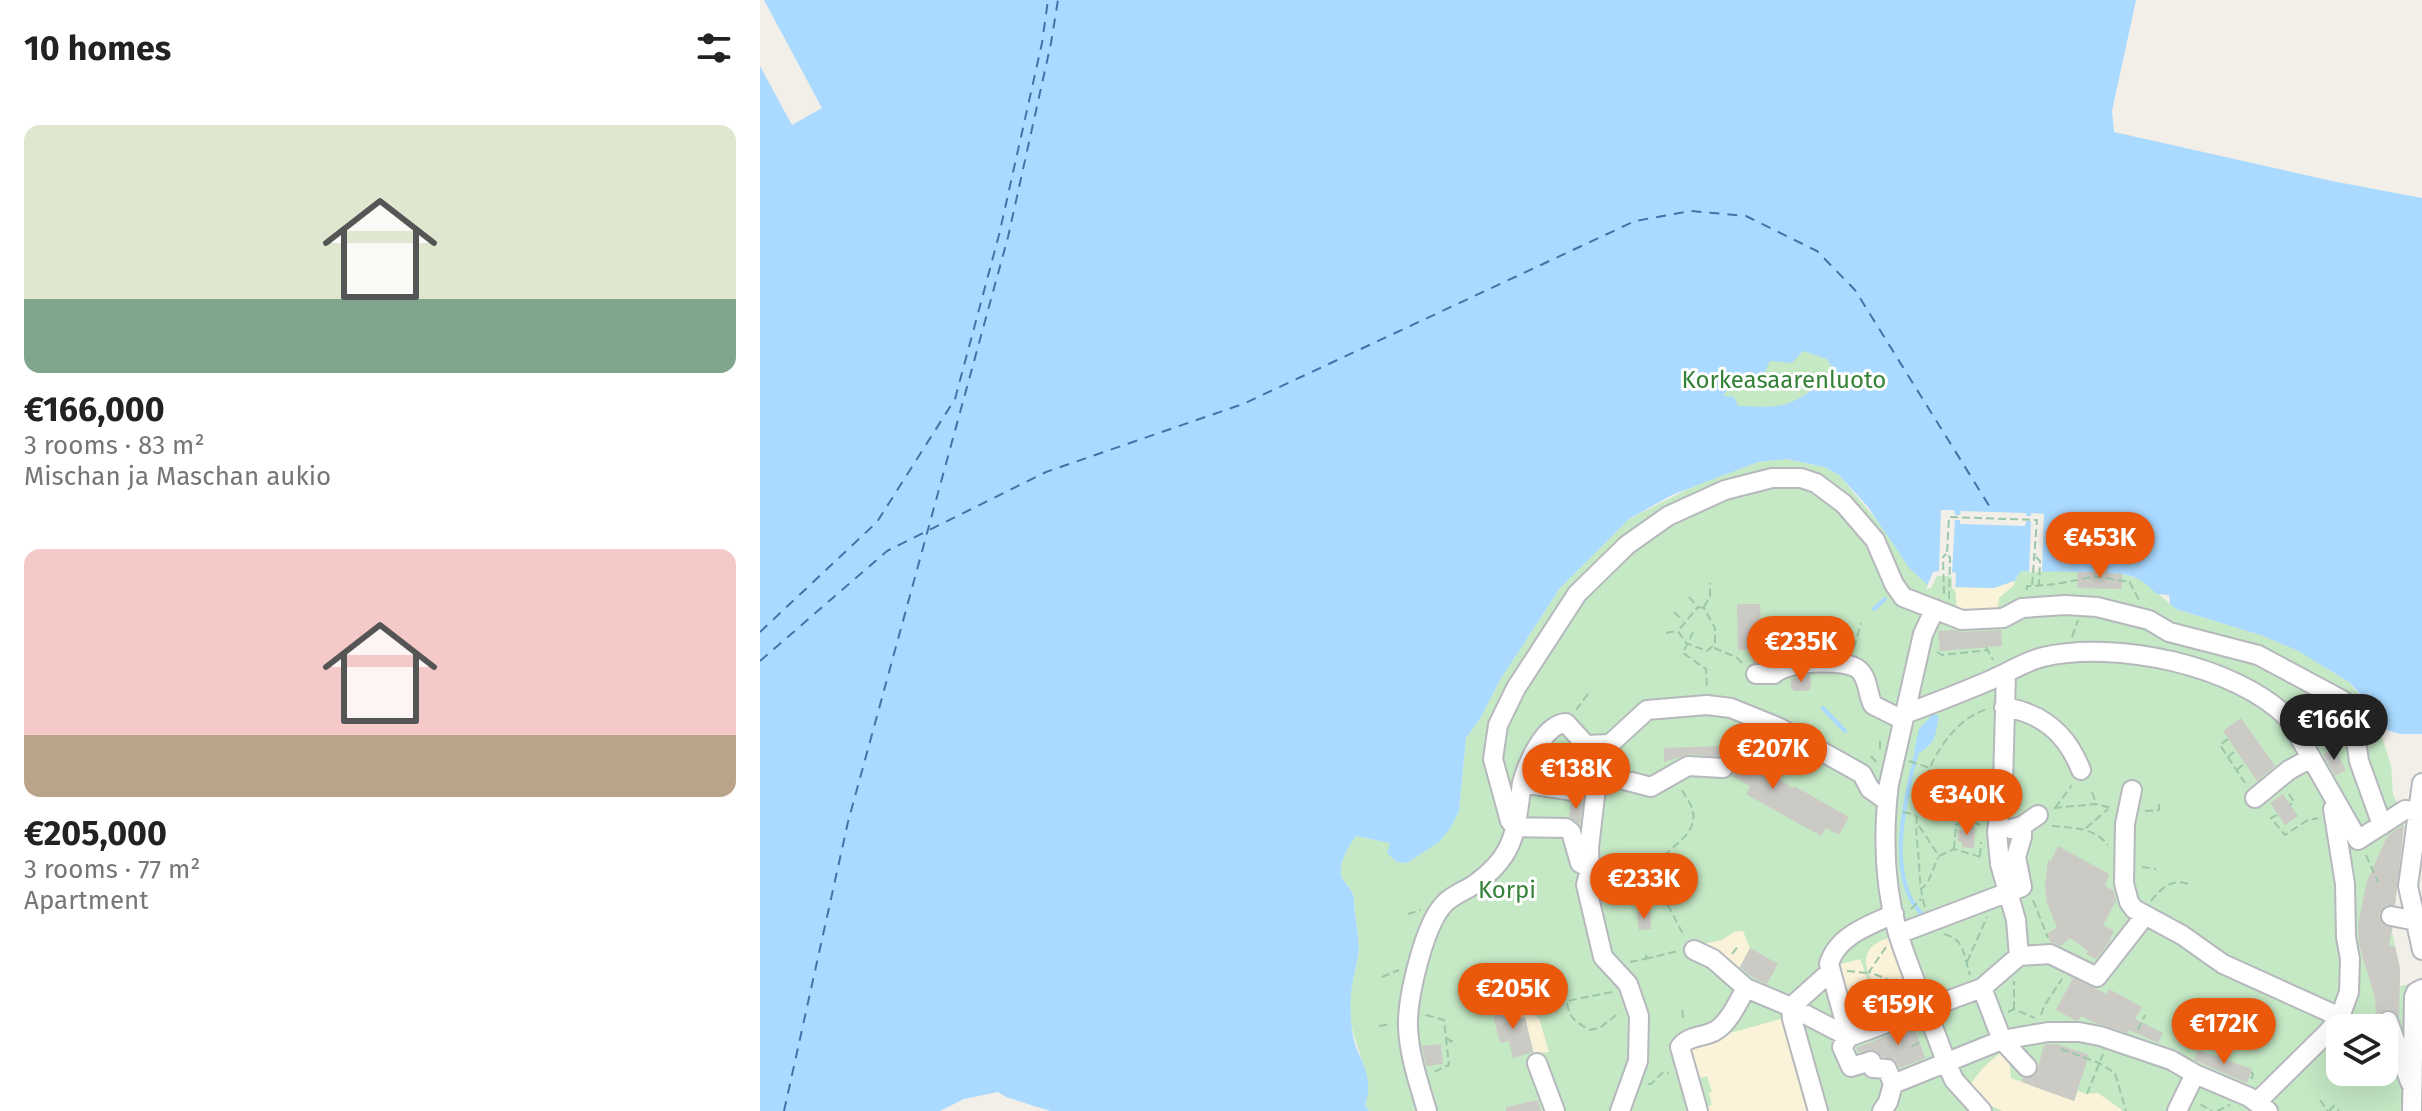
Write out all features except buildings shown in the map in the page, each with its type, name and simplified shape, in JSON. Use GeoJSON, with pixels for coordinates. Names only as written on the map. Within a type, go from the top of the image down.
{"type":"FeatureCollection","features":[{"type":"Feature","properties":{"kind":"street"},"geometry":{"type":"LineString","coordinates":[[1590,869],[1580,863],[1571,832],[1566,828],[1515,827],[1510,821],[1493,759],[1494,742],[1504,709],[1577,594],[1627,545],[1668,516],[1725,490],[1789,477],[1816,483],[1844,504],[1875,540],[1903,597],[1962,620],[2003,618],[2026,608],[2083,605],[2149,620],[2169,632],[2258,655],[2351,707],[2359,761],[2382,825]]}},
{"type":"Feature","properties":{"kind":"street"},"geometry":{"type":"LineString","coordinates":[[1941,612],[1922,641],[1905,714],[1903,758],[1885,856],[1894,914],[1894,938],[1928,1009],[1954,1080],[1982,1111]]}},
{"type":"Feature","properties":{"kind":"street"},"geometry":{"type":"LineString","coordinates":[[1756,674],[1774,674],[1781,667],[1798,665],[1849,664],[1864,675],[1873,705],[1897,717],[1931,706],[2040,658],[2092,651],[2140,654],[2177,663],[2239,685],[2277,707],[2289,719],[2358,840],[2411,811]]}},
{"type":"Feature","properties":{"kind":"street"},"geometry":{"type":"LineString","coordinates":[[2006,673],[2003,784],[1997,830],[2002,894],[2014,961]]}},
{"type":"Feature","properties":{"kind":"street"},"geometry":{"type":"LineString","coordinates":[[1620,1111],[1638,1061],[1639,1016],[1628,984],[1603,957],[1586,885],[1598,783],[1611,753],[1647,710],[1714,705],[1731,708],[1780,728],[1862,774],[1870,789],[1894,806]]}},
{"type":"Feature","properties":{"kind":"street"},"geometry":{"type":"LineString","coordinates":[[2004,707],[2048,722],[2069,742],[2081,770]]}},
{"type":"Feature","properties":{"kind":"street"},"geometry":{"type":"LineString","coordinates":[[1427,1111],[1408,1031],[1418,961],[1444,904],[1502,862],[1513,840],[1522,783],[1538,746],[1560,723],[1567,725],[1586,745],[1611,753],[1624,780],[1651,787],[1688,766],[1723,768]]}},
{"type":"Feature","properties":{"kind":"street"},"geometry":{"type":"LineString","coordinates":[[1862,774],[1903,758]]}},
{"type":"Feature","properties":{"kind":"street"},"geometry":{"type":"LineString","coordinates":[[2255,798],[2289,770],[2311,758]]}},
{"type":"Feature","properties":{"kind":"street"},"geometry":{"type":"LineString","coordinates":[[1522,783],[1573,791]]}},
{"type":"Feature","properties":{"kind":"street"},"geometry":{"type":"LineString","coordinates":[[2422,785],[2411,811],[2394,882],[2416,921],[2422,950]]}},
{"type":"Feature","properties":{"kind":"street"},"geometry":{"type":"LineString","coordinates":[[2328,788],[2341,850],[2350,959],[2349,992],[2341,1014]]}},
{"type":"Feature","properties":{"kind":"street"},"geometry":{"type":"LineString","coordinates":[[2132,790],[2118,809],[2125,824],[2124,883],[2129,902],[2144,917],[2182,935],[2223,964],[2333,1014]]}},
{"type":"Feature","properties":{"kind":"street"},"geometry":{"type":"LineString","coordinates":[[1997,830],[2022,826],[2048,816]]}},
{"type":"Feature","properties":{"kind":"street"},"geometry":{"type":"LineString","coordinates":[[1894,938],[2022,887],[2016,857],[2022,826]]}},
{"type":"Feature","properties":{"kind":"street"},"geometry":{"type":"LineString","coordinates":[[1849,1037],[1830,972],[1832,952],[1841,943],[1894,914]]}},
{"type":"Feature","properties":{"kind":"street"},"geometry":{"type":"LineString","coordinates":[[2391,916],[2416,921]]}},
{"type":"Feature","properties":{"kind":"street"},"geometry":{"type":"LineString","coordinates":[[1882,1111],[1893,1084],[1887,1069],[1873,1068],[1871,1061],[1851,1067],[1842,1047],[1849,1037],[1979,990],[2014,961],[2045,948],[2050,954],[2097,977],[2144,917]]}},
{"type":"Feature","properties":{"kind":"street"},"geometry":{"type":"LineString","coordinates":[[1690,945],[1713,959],[1746,988],[1849,1037]]}},
{"type":"Feature","properties":{"kind":"street"},"geometry":{"type":"LineString","coordinates":[[1791,1007],[1830,972]]}},
{"type":"Feature","properties":{"kind":"street"},"geometry":{"type":"LineString","coordinates":[[1698,1111],[1680,1047],[1683,1042],[1717,1030],[1746,988]]}},
{"type":"Feature","properties":{"kind":"street"},"geometry":{"type":"LineString","coordinates":[[2412,1111],[2414,997],[2422,989]]}},
{"type":"Feature","properties":{"kind":"street"},"geometry":{"type":"LineString","coordinates":[[1979,990],[2002,1040],[2027,1067]]}},
{"type":"Feature","properties":{"kind":"street"},"geometry":{"type":"LineString","coordinates":[[1791,1007],[1818,1111]]}},
{"type":"Feature","properties":{"kind":"street"},"geometry":{"type":"LineString","coordinates":[[1893,1084],[2002,1040],[2068,1031],[2108,1039],[2191,1065],[2263,1106],[2326,1033]]}},
{"type":"Feature","properties":{"kind":"street"},"geometry":{"type":"LineString","coordinates":[[2398,1050],[2413,1086]]}},
{"type":"Feature","properties":{"kind":"street"},"geometry":{"type":"LineString","coordinates":[[1537,1063],[1555,1111]]}},
{"type":"Feature","properties":{"kind":"street"},"geometry":{"type":"LineString","coordinates":[[2177,1111],[2191,1065]]}},
{"type":"Feature","properties":{"kind":"path"},"geometry":{"type":"LineString","coordinates":[[1941,612],[1950,558],[1947,553],[1949,517],[2038,521],[2032,586]]}},
{"type":"Feature","properties":{"kind":"path"},"geometry":{"type":"LineString","coordinates":[[1941,612],[1941,603],[1944,603],[1943,557],[1947,553]]}},
{"type":"Feature","properties":{"kind":"path"},"geometry":{"type":"LineString","coordinates":[[2036,557],[2040,561],[2039,586]]}},
{"type":"Feature","properties":{"kind":"path"},"geometry":{"type":"LineString","coordinates":[[2026,608],[2027,586],[2052,586],[2093,577],[2129,581],[2149,620]]}},
{"type":"Feature","properties":{"kind":"path"},"geometry":{"type":"LineString","coordinates":[[1704,608],[1710,596],[1710,583]]}},
{"type":"Feature","properties":{"kind":"path"},"geometry":{"type":"LineString","coordinates":[[1689,597],[1698,607],[1704,608]]}},
{"type":"Feature","properties":{"kind":"path"},"geometry":{"type":"LineString","coordinates":[[2066,653],[2083,605]]}},
{"type":"Feature","properties":{"kind":"path"},"geometry":{"type":"LineString","coordinates":[[1666,633],[1678,631],[1698,607]]}},
{"type":"Feature","properties":{"kind":"path"},"geometry":{"type":"LineString","coordinates":[[1678,631],[1686,643],[1707,651],[1712,647],[1715,644],[1715,628],[1704,608]]}},
{"type":"Feature","properties":{"kind":"path"},"geometry":{"type":"LineString","coordinates":[[1674,612],[1684,622]]}},
{"type":"Feature","properties":{"kind":"path"},"geometry":{"type":"LineString","coordinates":[[1849,664],[1861,623]]}},
{"type":"Feature","properties":{"kind":"path"},"geometry":{"type":"LineString","coordinates":[[1693,632],[1683,653],[1706,669],[1707,690]]}},
{"type":"Feature","properties":{"kind":"path"},"geometry":{"type":"LineString","coordinates":[[1922,641],[1942,655],[1989,651]]}},
{"type":"Feature","properties":{"kind":"path"},"geometry":{"type":"LineString","coordinates":[[1712,647],[1736,657],[1756,674]]}},
{"type":"Feature","properties":{"kind":"path"},"geometry":{"type":"LineString","coordinates":[[1567,725],[1590,691]]}},
{"type":"Feature","properties":{"kind":"path"},"geometry":{"type":"LineString","coordinates":[[1979,990],[1959,940],[1943,934],[1930,922],[1920,890],[1916,823],[1930,768],[1965,719],[1984,710],[2004,707]]}},
{"type":"Feature","properties":{"kind":"path"},"geometry":{"type":"LineString","coordinates":[[1732,751],[1745,715]]}},
{"type":"Feature","properties":{"kind":"path"},"geometry":{"type":"LineString","coordinates":[[2228,739],[2220,745],[2255,798]]}},
{"type":"Feature","properties":{"kind":"path"},"geometry":{"type":"LineString","coordinates":[[2311,758],[2337,743],[2341,751]]}},
{"type":"Feature","properties":{"kind":"path"},"geometry":{"type":"LineString","coordinates":[[2228,757],[2236,750]]}},
{"type":"Feature","properties":{"kind":"path"},"geometry":{"type":"LineString","coordinates":[[1903,758],[1930,768]]}},
{"type":"Feature","properties":{"kind":"path"},"geometry":{"type":"LineString","coordinates":[[2237,770],[2245,763]]}},
{"type":"Feature","properties":{"kind":"path"},"geometry":{"type":"LineString","coordinates":[[1626,963],[1690,945],[1656,879],[1658,866],[1670,849],[1680,844],[1688,834],[1692,819],[1693,812],[1673,775]]}},
{"type":"Feature","properties":{"kind":"path"},"geometry":{"type":"LineString","coordinates":[[2092,792],[2096,804]]}},
{"type":"Feature","properties":{"kind":"path"},"geometry":{"type":"LineString","coordinates":[[2048,816],[2064,798]]}},
{"type":"Feature","properties":{"kind":"path"},"geometry":{"type":"LineString","coordinates":[[2048,816],[2096,804],[2118,809],[2159,810],[2159,802]]}},
{"type":"Feature","properties":{"kind":"path"},"geometry":{"type":"LineString","coordinates":[[2290,805],[2294,802]]}},
{"type":"Feature","properties":{"kind":"path"},"geometry":{"type":"LineString","coordinates":[[1894,806],[1909,814],[1946,807],[1964,820],[1997,830]]}},
{"type":"Feature","properties":{"kind":"path"},"geometry":{"type":"LineString","coordinates":[[2085,829],[2118,809]]}},
{"type":"Feature","properties":{"kind":"path"},"geometry":{"type":"LineString","coordinates":[[2277,815],[2271,818],[2285,835],[2306,821]]}},
{"type":"Feature","properties":{"kind":"path"},"geometry":{"type":"LineString","coordinates":[[2048,816],[2102,837],[2125,864]]}},
{"type":"Feature","properties":{"kind":"path"},"geometry":{"type":"LineString","coordinates":[[1954,849],[1956,825],[1963,824],[1964,820]]}},
{"type":"Feature","properties":{"kind":"path"},"geometry":{"type":"LineString","coordinates":[[1916,823],[1939,856]]}},
{"type":"Feature","properties":{"kind":"path"},"geometry":{"type":"LineString","coordinates":[[2358,840],[2394,882]]}},
{"type":"Feature","properties":{"kind":"path"},"geometry":{"type":"LineString","coordinates":[[1920,890],[1927,884],[1939,856],[1954,849],[2000,864]]}},
{"type":"Feature","properties":{"kind":"path"},"geometry":{"type":"LineString","coordinates":[[2144,917],[2153,898],[2163,887],[2178,881],[2190,885]]}},
{"type":"Feature","properties":{"kind":"path"},"geometry":{"type":"LineString","coordinates":[[2163,887],[2170,888]]}},
{"type":"Feature","properties":{"kind":"path"},"geometry":{"type":"LineString","coordinates":[[1966,963],[2002,894]]}},
{"type":"Feature","properties":{"kind":"path"},"geometry":{"type":"LineString","coordinates":[[2033,897],[2044,930],[2045,948]]}},
{"type":"Feature","properties":{"kind":"path"},"geometry":{"type":"LineString","coordinates":[[1894,938],[1867,973],[1906,987]]}},
{"type":"Feature","properties":{"kind":"path"},"geometry":{"type":"LineString","coordinates":[[1731,954],[1739,945]]}},
{"type":"Feature","properties":{"kind":"path"},"geometry":{"type":"LineString","coordinates":[[2014,961],[2014,1009]]}},
{"type":"Feature","properties":{"kind":"path"},"geometry":{"type":"LineString","coordinates":[[2039,1019],[2044,1006],[2073,963]]}},
{"type":"Feature","properties":{"kind":"path"},"geometry":{"type":"LineString","coordinates":[[1632,996],[1601,1027],[1590,1030],[1573,1021],[1568,1011],[1567,1001],[1632,996]]}},
{"type":"Feature","properties":{"kind":"path"},"geometry":{"type":"LineString","coordinates":[[1409,1012],[1444,1020],[1448,1054],[1449,1065],[1440,1071],[1416,1073]]}},
{"type":"Feature","properties":{"kind":"path"},"geometry":{"type":"LineString","coordinates":[[2138,1031],[2145,1015]]}},
{"type":"Feature","properties":{"kind":"path"},"geometry":{"type":"LineString","coordinates":[[1446,1038],[1450,1038],[1451,1042],[1453,1039]]}},
{"type":"Feature","properties":{"kind":"path"},"geometry":{"type":"LineString","coordinates":[[2087,1094],[2108,1039]]}},
{"type":"Feature","properties":{"kind":"path"},"geometry":{"type":"LineString","coordinates":[[1912,1046],[1920,1042]]}},
{"type":"Feature","properties":{"kind":"path"},"geometry":{"type":"LineString","coordinates":[[2057,1048],[2099,1063],[2115,1073],[2126,1111]]}},
{"type":"Feature","properties":{"kind":"path"},"geometry":{"type":"LineString","coordinates":[[1442,1054],[1448,1054]]}},
{"type":"Feature","properties":{"kind":"path"},"geometry":{"type":"LineString","coordinates":[[1630,1081],[1639,1079],[1651,1084],[1662,1073],[1685,1067]]}},
{"type":"Feature","properties":{"kind":"path"},"geometry":{"type":"LineString","coordinates":[[2251,1072],[2251,1081]]}},
{"type":"Feature","properties":{"kind":"path"},"geometry":{"type":"LineString","coordinates":[[2320,1100],[2329,1111],[2334,1106],[2339,1111]]}},
{"type":"Feature","properties":{"kind":"green space","name":"Korkeasaarenluoto"},"geometry":{"type":"Polygon","coordinates":[[[1731,339],[1870,361],[1721,442],[1706,350],[1731,339]]]}},
{"type":"Feature","properties":{"kind":"green space","name":"Korpi"},"geometry":{"type":"Polygon","coordinates":[[[1787,459],[1824,467],[1839,475],[1890,536],[1933,572],[2108,569],[2142,580],[2176,609],[2263,636],[2298,651],[2349,682],[2374,712],[2391,765],[2393,795],[2405,818],[2392,932],[2400,968],[2400,986],[2422,982],[2422,1111],[1369,1111],[1365,1105],[1365,1072],[1350,1016],[1359,944],[1354,896],[1341,872],[1352,842],[1356,836],[1390,843],[1407,863],[1439,842],[1459,811],[1466,738],[1560,588],[1629,519],[1700,483],[1758,462],[1787,459]]]}},
{"type":"Feature","properties":{"kind":"sand"},"geometry":{"type":"Polygon","coordinates":[[[2014,581],[2014,585],[1999,598],[1998,608],[1994,611],[1978,614],[1957,611],[1955,587],[1994,588],[2014,581]]]}},
{"type":"Feature","properties":{"kind":"sand"},"geometry":{"type":"Polygon","coordinates":[[[1743,931],[1750,948],[1738,970],[1703,944],[1722,940],[1734,932],[1743,931]]]}},
{"type":"Feature","properties":{"kind":"sand"},"geometry":{"type":"Polygon","coordinates":[[[1888,938],[1908,992],[1882,1001],[1868,973],[1866,957],[1870,949],[1888,938]]]}},
{"type":"Feature","properties":{"kind":"sand"},"geometry":{"type":"Polygon","coordinates":[[[1860,959],[1872,991],[1865,995],[1868,1008],[1852,1014],[1837,965],[1860,959]]]}},
{"type":"Feature","properties":{"kind":"sand"},"geometry":{"type":"Polygon","coordinates":[[[1507,972],[1521,974],[1533,1015],[1539,1018],[1549,1052],[1534,1053],[1525,1018],[1520,1018],[1517,1006],[1502,1009],[1507,972]]]}},
{"type":"Feature","properties":{"kind":"sand"},"geometry":{"type":"Polygon","coordinates":[[[1788,1017],[1813,1111],[1705,1111],[1704,1107],[1712,1105],[1709,1093],[1712,1092],[1707,1076],[1696,1079],[1687,1049],[1690,1044],[1788,1017]]]}},
{"type":"Feature","properties":{"kind":"sand"},"geometry":{"type":"Polygon","coordinates":[[[2002,1051],[2009,1060],[2011,1078],[2074,1101],[2078,1091],[2098,1093],[2123,1111],[2002,1111],[1983,1102],[1969,1086],[2002,1051]]]}},
{"type":"Feature","properties":{"kind":"water"},"geometry":{"type":"Polygon","coordinates":[[[760,0],[2136,0],[2112,111],[2114,132],[2422,198],[2422,734],[2400,734],[2387,730],[2349,682],[2298,651],[2263,636],[2176,609],[2170,604],[2169,595],[2157,594],[2140,580],[2108,573],[2107,569],[2094,569],[2093,572],[2021,571],[2014,581],[1994,588],[1955,587],[1956,573],[1933,572],[1928,585],[1910,569],[1868,507],[1839,475],[1824,467],[1787,459],[1758,462],[1672,495],[1629,519],[1560,588],[1466,738],[1459,811],[1439,842],[1407,863],[1397,862],[1387,853],[1390,843],[1356,836],[1352,842],[1341,872],[1354,898],[1359,950],[1351,995],[1351,1024],[1367,1075],[1365,1105],[1369,1111],[1050,1111],[998,1092],[964,1099],[940,1111],[760,1111],[760,0]],[[1803,351],[1792,363],[1770,361],[1764,374],[1743,382],[1727,382],[1729,388],[1723,396],[1734,397],[1738,406],[1770,407],[1789,403],[1833,379],[1834,370],[1827,359],[1803,351]]]}},
{"type":"Feature","properties":{"kind":"water"},"geometry":{"type":"Polygon","coordinates":[[[1933,714],[1939,716],[1934,738],[1916,755],[1914,751],[1919,729],[1933,714]]]}},
{"type":"Feature","properties":{"kind":"pier"},"geometry":{"type":"Polygon","coordinates":[[[760,0],[764,0],[822,108],[792,125],[760,66],[760,0]]]}},
{"type":"Feature","properties":{"kind":"pier"},"geometry":{"type":"Polygon","coordinates":[[[1941,510],[1954,510],[1955,515],[1960,515],[1961,511],[2026,513],[2026,516],[2031,516],[2031,513],[2044,514],[2042,572],[2029,572],[2031,521],[2026,521],[2025,526],[1960,524],[1960,520],[1955,520],[1952,572],[1956,573],[1955,591],[1952,577],[1948,576],[1937,576],[1931,588],[1926,589],[1933,572],[1939,571],[1941,510]]]}},
{"type":"Feature","properties":{"kind":"waterway"},"geometry":{"type":"LineString","coordinates":[[1874,609],[1885,599]]}},
{"type":"Feature","properties":{"kind":"waterway"},"geometry":{"type":"LineString","coordinates":[[1823,708],[1845,731]]}},
{"type":"Feature","properties":{"kind":"waterway"},"geometry":{"type":"LineString","coordinates":[[1546,747],[1549,751],[1547,758],[1570,768]]}},
{"type":"Feature","properties":{"kind":"waterway"},"geometry":{"type":"LineString","coordinates":[[1916,755],[1903,816],[1901,861],[1911,900],[1923,915]]}},
{"type":"Feature","properties":{"kind":"waterway"},"geometry":{"type":"LineString","coordinates":[[1567,783],[1570,768],[1582,759],[1588,759]]}},
{"type":"Feature","properties":{"kind":"waterway"},"geometry":{"type":"LineString","coordinates":[[1535,770],[1546,777]]}},
{"type":"Feature","properties":{"kind":"ferry route"},"geometry":{"type":"LineString","coordinates":[[760,632],[877,522],[955,399],[999,235],[1042,43],[1048,0]]}},
{"type":"Feature","properties":{"kind":"ferry route"},"geometry":{"type":"LineString","coordinates":[[784,1111],[848,822],[1008,237],[1058,0]]}},
{"type":"Feature","properties":{"kind":"ferry route"},"geometry":{"type":"LineString","coordinates":[[760,661],[887,551],[1046,472],[1243,404],[1635,221],[1691,211],[1746,216],[1817,251],[1855,290],[1993,512]]}}]}
